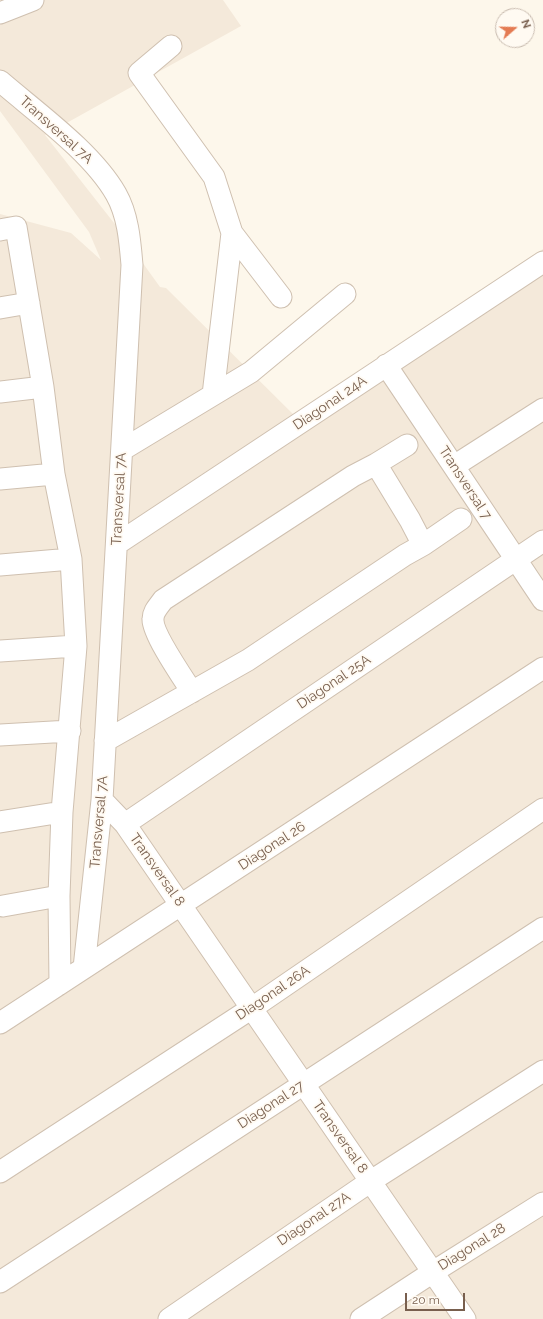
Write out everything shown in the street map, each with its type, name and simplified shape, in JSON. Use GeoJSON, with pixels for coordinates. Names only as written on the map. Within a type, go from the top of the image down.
{"type":"FeatureCollection","features":[{"type":"Feature","properties":{"kind":"street"},"geometry":{"type":"LineString","coordinates":[[0,14],[32,0]]}},
{"type":"Feature","properties":{"kind":"street"},"geometry":{"type":"LineString","coordinates":[[171,46],[138,73],[214,177],[232,233],[282,297]]}},
{"type":"Feature","properties":{"kind":"street","name":"Transversal 7A"},"geometry":{"type":"LineString","coordinates":[[0,81],[91,160],[116,194],[129,230],[132,265],[102,800],[84,968]]}},
{"type":"Feature","properties":{"kind":"street"},"geometry":{"type":"LineString","coordinates":[[0,230],[16,227],[43,387],[54,474],[71,559],[76,646],[62,812],[59,896],[60,984]]}},
{"type":"Feature","properties":{"kind":"street"},"geometry":{"type":"LineString","coordinates":[[213,395],[232,233]]}},
{"type":"Feature","properties":{"kind":"street","name":"Diagonal 24A"},"geometry":{"type":"LineString","coordinates":[[117,544],[543,262]]}},
{"type":"Feature","properties":{"kind":"street"},"geometry":{"type":"LineString","coordinates":[[122,450],[251,372],[345,294]]}},
{"type":"Feature","properties":{"kind":"street"},"geometry":{"type":"LineString","coordinates":[[0,308],[29,303]]}},
{"type":"Feature","properties":{"kind":"street","name":"Transversal 7"},"geometry":{"type":"LineString","coordinates":[[386,365],[543,600]]}},
{"type":"Feature","properties":{"kind":"street"},"geometry":{"type":"LineString","coordinates":[[0,392],[43,387]]}},
{"type":"Feature","properties":{"kind":"street"},"geometry":{"type":"LineString","coordinates":[[454,466],[543,409]]}},
{"type":"Feature","properties":{"kind":"street"},"geometry":{"type":"LineString","coordinates":[[192,692],[164,648],[153,620],[155,610],[163,600],[353,476],[407,445]]}},
{"type":"Feature","properties":{"kind":"street"},"geometry":{"type":"LineString","coordinates":[[376,464],[410,520],[423,545]]}},
{"type":"Feature","properties":{"kind":"street"},"geometry":{"type":"LineString","coordinates":[[0,479],[54,474]]}},
{"type":"Feature","properties":{"kind":"street"},"geometry":{"type":"LineString","coordinates":[[105,741],[248,660],[398,559],[423,545],[461,519]]}},
{"type":"Feature","properties":{"kind":"street","name":"Diagonal 25A"},"geometry":{"type":"LineString","coordinates":[[125,824],[543,541]]}},
{"type":"Feature","properties":{"kind":"street"},"geometry":{"type":"LineString","coordinates":[[0,565],[71,559]]}},
{"type":"Feature","properties":{"kind":"street"},"geometry":{"type":"LineString","coordinates":[[0,651],[76,646]]}},
{"type":"Feature","properties":{"kind":"street","name":"Diagonal 26"},"geometry":{"type":"LineString","coordinates":[[0,1023],[543,668]]}},
{"type":"Feature","properties":{"kind":"street"},"geometry":{"type":"LineString","coordinates":[[0,735],[70,731]]}},
{"type":"Feature","properties":{"kind":"street","name":"Transversal 8"},"geometry":{"type":"LineString","coordinates":[[102,800],[125,824],[466,1319]]}},
{"type":"Feature","properties":{"kind":"street","name":"Diagonal 26A"},"geometry":{"type":"LineString","coordinates":[[0,1172],[252,1008],[543,809]]}},
{"type":"Feature","properties":{"kind":"street"},"geometry":{"type":"LineString","coordinates":[[0,822],[62,812]]}},
{"type":"Feature","properties":{"kind":"street"},"geometry":{"type":"LineString","coordinates":[[3,906],[59,896]]}},
{"type":"Feature","properties":{"kind":"street","name":"Diagonal 27"},"geometry":{"type":"LineString","coordinates":[[0,1282],[543,928]]}},
{"type":"Feature","properties":{"kind":"street","name":"Diagonal 27A"},"geometry":{"type":"LineString","coordinates":[[169,1319],[371,1181],[543,1071]]}},
{"type":"Feature","properties":{"kind":"street","name":"Diagonal 28"},"geometry":{"type":"LineString","coordinates":[[361,1319],[543,1203]]}},
{"type":"Feature","properties":{"kind":"shaded area"},"geometry":{"type":"Polygon","coordinates":[[[0,0],[223,0],[241,26],[45,135],[114,223],[160,287],[166,288],[298,419],[516,266],[543,249],[543,1319],[0,1319],[0,214],[71,233],[101,260],[89,232],[0,111],[0,0]]]}}]}
